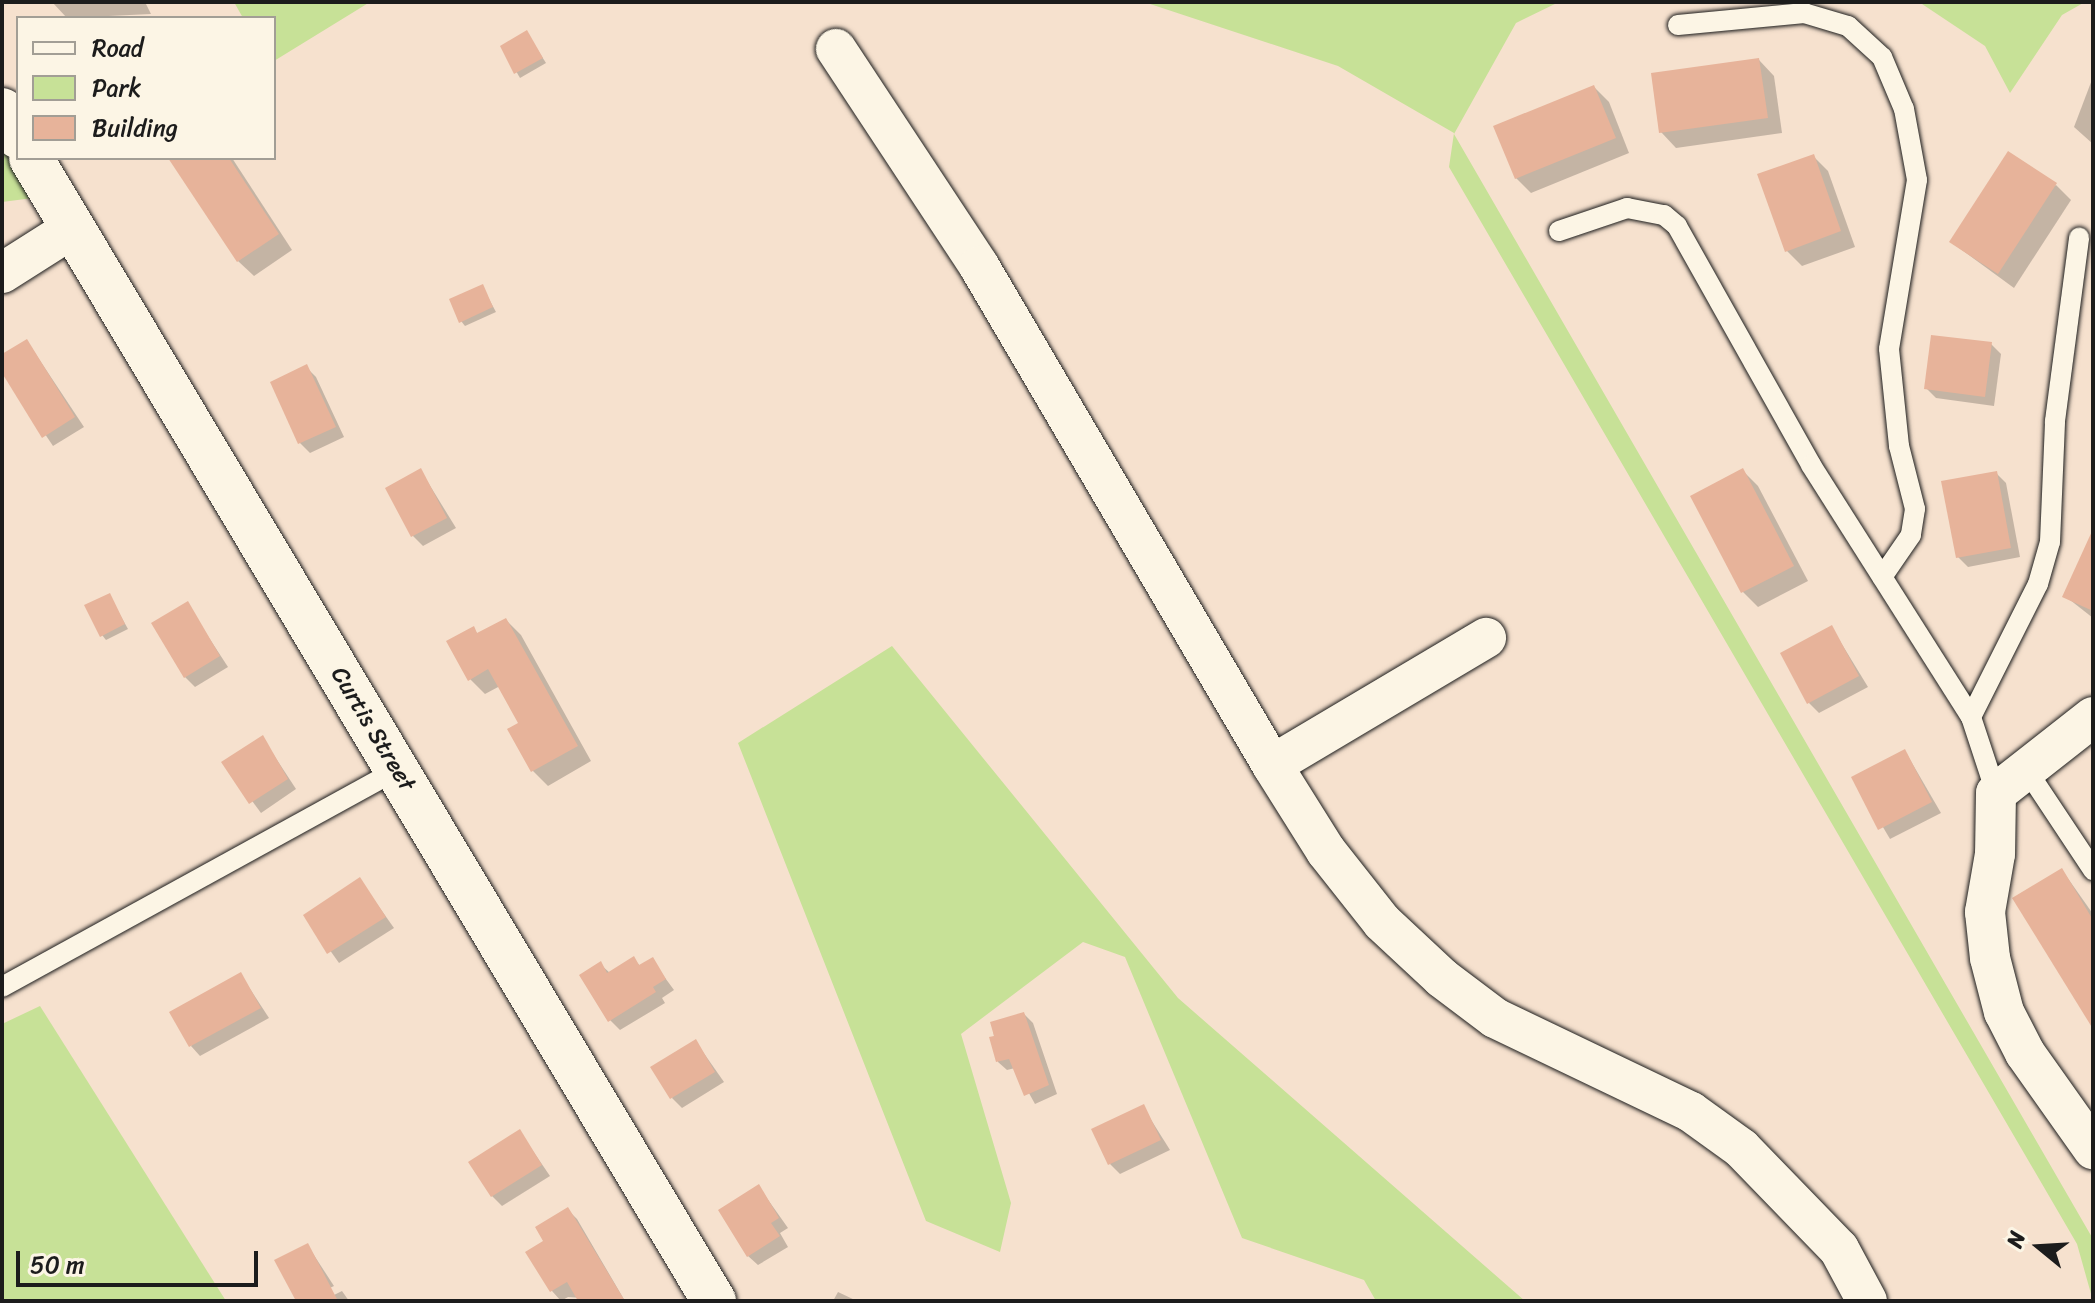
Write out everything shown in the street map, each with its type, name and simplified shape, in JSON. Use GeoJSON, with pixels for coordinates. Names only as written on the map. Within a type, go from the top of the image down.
{"type":"FeatureCollection","features":[{"type":"Feature","properties":{"kind":"street"},"geometry":{"type":"LineString","coordinates":[[836,49],[979,266],[1272,765],[1326,851],[1382,922],[1442,978],[1495,1018],[1691,1112],[1741,1148],[1839,1249],[1867,1301]]}},
{"type":"Feature","properties":{"kind":"street"},"geometry":{"type":"LineString","coordinates":[[2,110],[16,134]]}},
{"type":"Feature","properties":{"kind":"street","name":"Curtis Street"},"geometry":{"type":"LineString","coordinates":[[32,160],[714,1301]]}},
{"type":"Feature","properties":{"kind":"street"},"geometry":{"type":"LineString","coordinates":[[2,273],[73,228]]}},
{"type":"Feature","properties":{"kind":"street"},"geometry":{"type":"LineString","coordinates":[[1272,765],[1486,638]]}},
{"type":"Feature","properties":{"kind":"street"},"geometry":{"type":"LineString","coordinates":[[2093,717],[2010,780],[1985,912],[1993,971],[2025,1053],[2093,1149]]}},
{"type":"Feature","properties":{"kind":"lane"},"geometry":{"type":"LineString","coordinates":[[1678,25],[1804,13],[1848,26],[1882,57],[1904,109],[1917,180],[1889,349],[1899,446],[1915,509],[1911,535],[1900,559],[1882,577]]}},
{"type":"Feature","properties":{"kind":"lane"},"geometry":{"type":"LineString","coordinates":[[1559,231],[1627,208],[1664,215],[1677,226],[1811,465],[2010,780],[2093,870]]}},
{"type":"Feature","properties":{"kind":"lane"},"geometry":{"type":"LineString","coordinates":[[1971,717],[2038,584],[2050,542],[2055,421],[2079,238]]}},
{"type":"Feature","properties":{"kind":"lane"},"geometry":{"type":"LineString","coordinates":[[2,987],[397,770]]}},
{"type":"Feature","properties":{"kind":"green space"},"geometry":{"type":"Polygon","coordinates":[[[234,2],[370,2],[276,60],[276,16],[242,16],[234,2]]]}},
{"type":"Feature","properties":{"kind":"green space"},"geometry":{"type":"Polygon","coordinates":[[[1144,2],[1559,2],[1516,23],[1454,134],[2093,1239],[2093,1301],[2077,1244],[1449,167],[1454,133],[1338,66],[1144,2]]]}},
{"type":"Feature","properties":{"kind":"green space"},"geometry":{"type":"Polygon","coordinates":[[[1919,2],[2085,2],[2062,15],[2010,93],[1985,46],[1919,2]]]}},
{"type":"Feature","properties":{"kind":"green space"},"geometry":{"type":"Polygon","coordinates":[[[2,145],[33,198],[2,202],[2,145]]]}},
{"type":"Feature","properties":{"kind":"green space"},"geometry":{"type":"Polygon","coordinates":[[[892,646],[1178,998],[1525,1301],[1376,1301],[1364,1280],[1242,1238],[1125,957],[1083,942],[961,1034],[1011,1203],[1000,1252],[926,1221],[738,743],[892,646]]]}},
{"type":"Feature","properties":{"kind":"green space"},"geometry":{"type":"Polygon","coordinates":[[[40,1006],[226,1301],[2,1301],[2,1024],[40,1006]]]}},
{"type":"Feature","properties":{"kind":"building"},"geometry":{"type":"Polygon","coordinates":[[[527,30],[543,58],[514,74],[500,46],[527,30]]]}},
{"type":"Feature","properties":{"kind":"building"},"geometry":{"type":"Polygon","coordinates":[[[1759,58],[1768,118],[1659,133],[1651,73],[1759,58]]]}},
{"type":"Feature","properties":{"kind":"building"},"geometry":{"type":"Polygon","coordinates":[[[1594,85],[1616,138],[1515,179],[1493,126],[1594,85]]]}},
{"type":"Feature","properties":{"kind":"building"},"geometry":{"type":"Polygon","coordinates":[[[2008,151],[2057,183],[1998,274],[1949,242],[2008,151]]]}},
{"type":"Feature","properties":{"kind":"building"},"geometry":{"type":"Polygon","coordinates":[[[1814,154],[1841,231],[1785,252],[1757,174],[1814,154]]]}},
{"type":"Feature","properties":{"kind":"building"},"geometry":{"type":"Polygon","coordinates":[[[169,160],[230,160],[279,234],[237,262],[169,160]]]}},
{"type":"Feature","properties":{"kind":"building"},"geometry":{"type":"Polygon","coordinates":[[[483,284],[493,307],[459,323],[449,299],[483,284]]]}},
{"type":"Feature","properties":{"kind":"building"},"geometry":{"type":"Polygon","coordinates":[[[1931,335],[1992,342],[1985,397],[1924,389],[1931,335]]]}},
{"type":"Feature","properties":{"kind":"building"},"geometry":{"type":"Polygon","coordinates":[[[27,339],[75,417],[42,438],[2,373],[2,354],[27,339]]]}},
{"type":"Feature","properties":{"kind":"building"},"geometry":{"type":"Polygon","coordinates":[[[307,364],[336,427],[298,444],[270,382],[307,364]]]}},
{"type":"Feature","properties":{"kind":"building"},"geometry":{"type":"Polygon","coordinates":[[[421,468],[447,518],[411,537],[385,488],[421,468]]]}},
{"type":"Feature","properties":{"kind":"building"},"geometry":{"type":"Polygon","coordinates":[[[1743,468],[1794,566],[1741,593],[1690,496],[1743,468]]]}},
{"type":"Feature","properties":{"kind":"building"},"geometry":{"type":"Polygon","coordinates":[[[1997,471],[2011,548],[1956,558],[1941,481],[1997,471]]]}},
{"type":"Feature","properties":{"kind":"building"},"geometry":{"type":"Polygon","coordinates":[[[2093,529],[2093,611],[2062,597],[2093,529]]]}},
{"type":"Feature","properties":{"kind":"building"},"geometry":{"type":"Polygon","coordinates":[[[110,593],[125,624],[100,637],[84,605],[110,593]]]}},
{"type":"Feature","properties":{"kind":"building"},"geometry":{"type":"Polygon","coordinates":[[[188,601],[220,656],[184,678],[151,623],[188,601]]]}},
{"type":"Feature","properties":{"kind":"building"},"geometry":{"type":"Polygon","coordinates":[[[506,618],[578,746],[531,772],[507,729],[518,723],[488,669],[468,681],[446,641],[474,626],[477,633],[506,618]]]}},
{"type":"Feature","properties":{"kind":"building"},"geometry":{"type":"Polygon","coordinates":[[[1832,625],[1859,676],[1807,704],[1780,653],[1832,625]]]}},
{"type":"Feature","properties":{"kind":"building"},"geometry":{"type":"Polygon","coordinates":[[[263,735],[288,779],[249,804],[221,762],[263,735]]]}},
{"type":"Feature","properties":{"kind":"building"},"geometry":{"type":"Polygon","coordinates":[[[1905,749],[1932,802],[1878,830],[1851,777],[1905,749]]]}},
{"type":"Feature","properties":{"kind":"building"},"geometry":{"type":"Polygon","coordinates":[[[2062,868],[2093,920],[2093,1029],[2012,898],[2062,868]]]}},
{"type":"Feature","properties":{"kind":"building"},"geometry":{"type":"Polygon","coordinates":[[[360,877],[386,917],[327,954],[303,915],[360,877]]]}},
{"type":"Feature","properties":{"kind":"building"},"geometry":{"type":"Polygon","coordinates":[[[634,956],[639,965],[653,957],[666,979],[653,987],[656,992],[608,1022],[579,975],[601,961],[607,973],[634,956]]]}},
{"type":"Feature","properties":{"kind":"building"},"geometry":{"type":"Polygon","coordinates":[[[241,972],[261,1008],[189,1047],[169,1012],[241,972]]]}},
{"type":"Feature","properties":{"kind":"building"},"geometry":{"type":"Polygon","coordinates":[[[1024,1012],[1049,1085],[1024,1096],[1009,1059],[996,1062],[989,1037],[994,1036],[990,1022],[1024,1012]]]}},
{"type":"Feature","properties":{"kind":"building"},"geometry":{"type":"Polygon","coordinates":[[[696,1039],[715,1072],[670,1099],[650,1067],[696,1039]]]}},
{"type":"Feature","properties":{"kind":"building"},"geometry":{"type":"Polygon","coordinates":[[[1144,1104],[1161,1140],[1108,1165],[1091,1129],[1144,1104]]]}},
{"type":"Feature","properties":{"kind":"building"},"geometry":{"type":"Polygon","coordinates":[[[520,1129],[542,1165],[491,1197],[468,1162],[520,1129]]]}},
{"type":"Feature","properties":{"kind":"building"},"geometry":{"type":"Polygon","coordinates":[[[759,1184],[779,1218],[771,1223],[780,1236],[747,1257],[718,1210],[759,1184]]]}},
{"type":"Feature","properties":{"kind":"building"},"geometry":{"type":"Polygon","coordinates":[[[568,1207],[625,1301],[578,1301],[567,1282],[550,1292],[525,1252],[543,1241],[535,1227],[568,1207]]]}},
{"type":"Feature","properties":{"kind":"building"},"geometry":{"type":"Polygon","coordinates":[[[308,1243],[338,1301],[296,1301],[274,1260],[308,1243]]]}}]}
